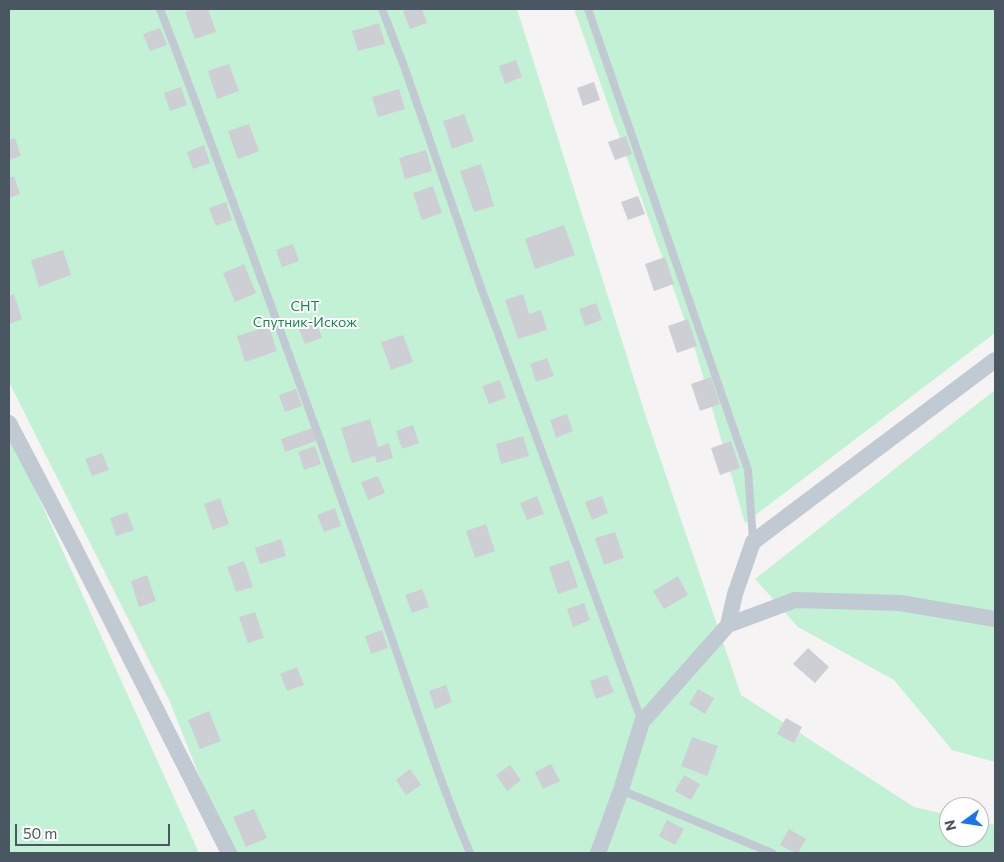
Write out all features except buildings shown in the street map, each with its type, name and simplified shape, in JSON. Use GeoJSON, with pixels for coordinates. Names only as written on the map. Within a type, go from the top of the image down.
{"type":"FeatureCollection","features":[{"type":"Feature","properties":{"kind":"street"},"geometry":{"type":"LineString","coordinates":[[728,626],[735,594],[754,542],[995,360]]}},
{"type":"Feature","properties":{"kind":"street"},"geometry":{"type":"LineString","coordinates":[[9,422],[229,853]]}},
{"type":"Feature","properties":{"kind":"street"},"geometry":{"type":"LineString","coordinates":[[598,853],[621,790],[642,722],[728,626],[795,600],[900,603],[995,619]]}},
{"type":"Feature","properties":{"kind":"lane"},"geometry":{"type":"LineString","coordinates":[[160,9],[327,458],[454,815],[470,853]]}},
{"type":"Feature","properties":{"kind":"lane"},"geometry":{"type":"LineString","coordinates":[[382,9],[404,66],[480,285],[642,722]]}},
{"type":"Feature","properties":{"kind":"lane"},"geometry":{"type":"LineString","coordinates":[[588,9],[748,470],[754,542]]}},
{"type":"Feature","properties":{"kind":"lane"},"geometry":{"type":"LineString","coordinates":[[621,790],[772,853]]}},
{"type":"Feature","properties":{"kind":"green space","name":"СНТ Спутник-Искож"},"geometry":{"type":"Polygon","coordinates":[[[9,9],[517,9],[647,420],[741,695],[914,807],[939,813],[939,847],[989,847],[989,824],[995,825],[995,853],[230,853],[170,702],[9,382],[9,9]]]}},
{"type":"Feature","properties":{"kind":"green space"},"geometry":{"type":"Polygon","coordinates":[[[574,9],[995,9],[995,333],[745,523],[696,352],[574,9]]]}},
{"type":"Feature","properties":{"kind":"green space"},"geometry":{"type":"Polygon","coordinates":[[[995,390],[995,762],[952,750],[894,680],[798,627],[755,579],[995,390]]]}},
{"type":"Feature","properties":{"kind":"green space"},"geometry":{"type":"Polygon","coordinates":[[[9,432],[199,853],[9,853],[9,432]]]}}]}
